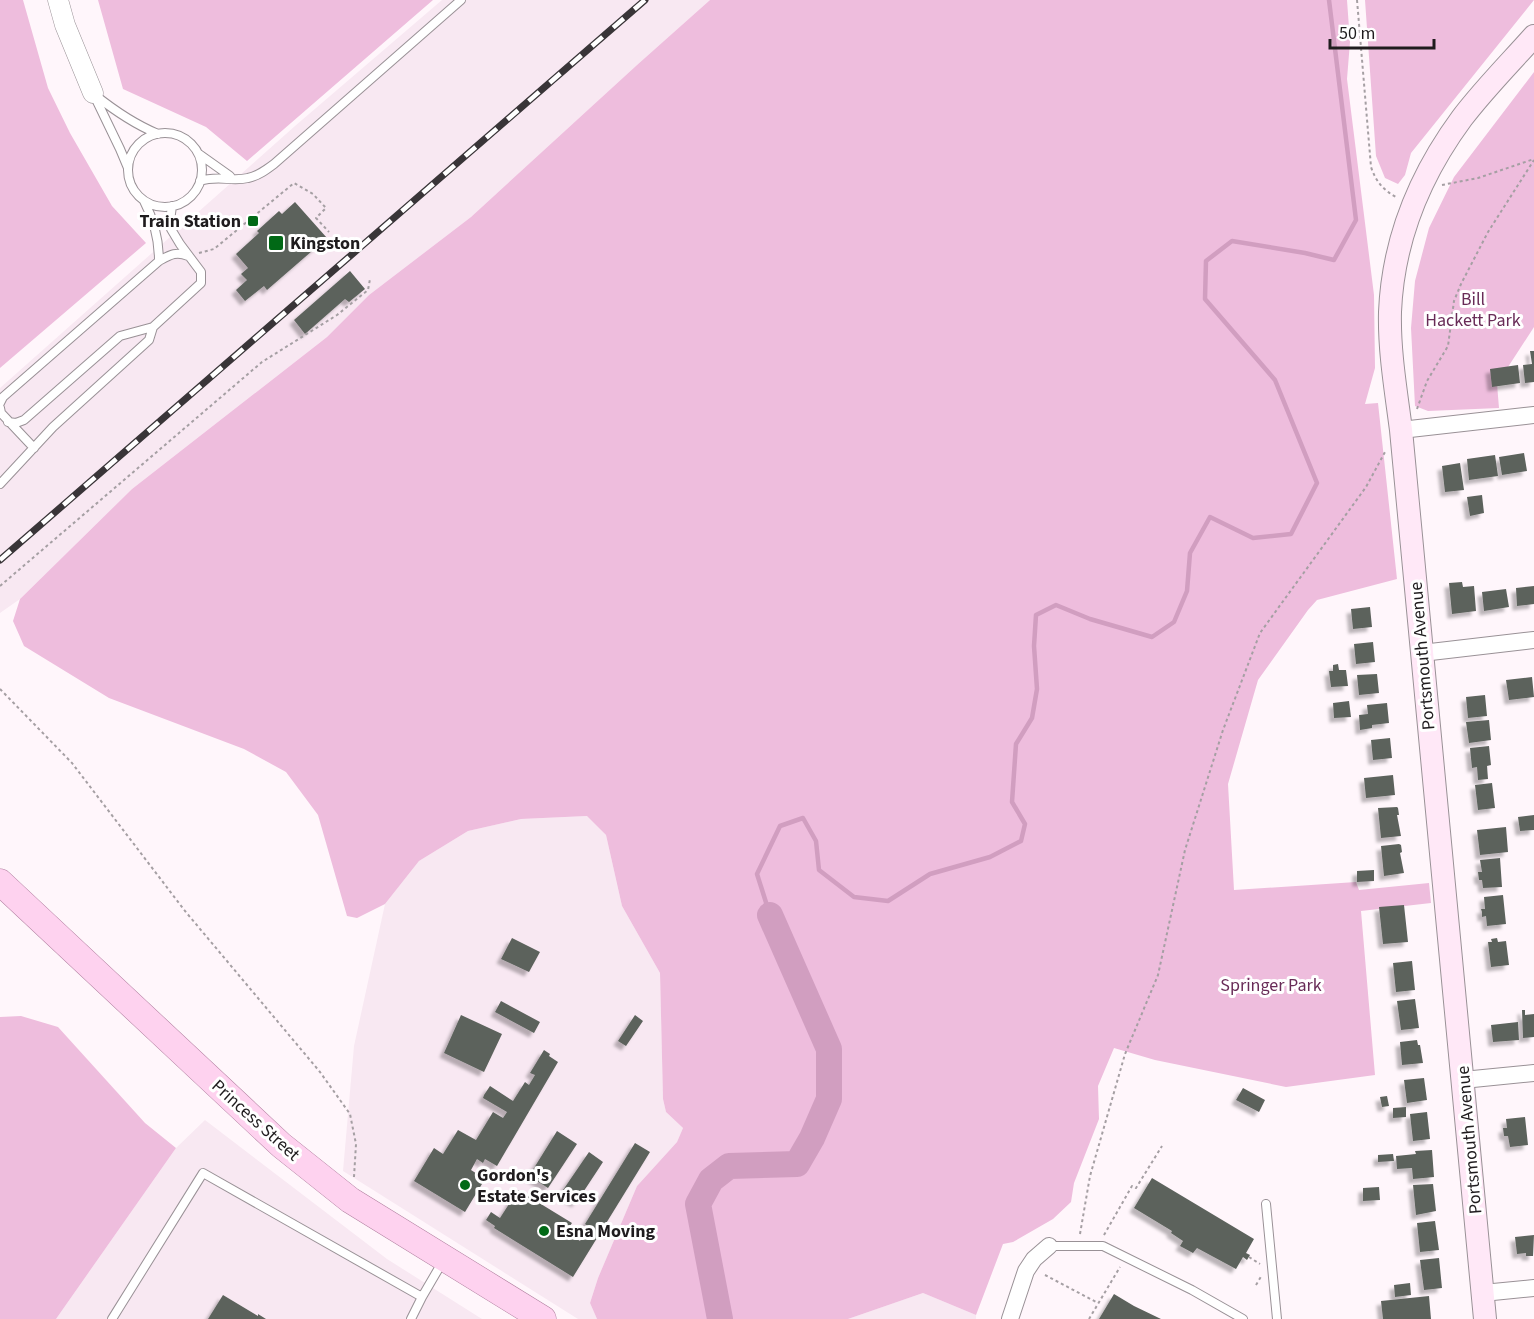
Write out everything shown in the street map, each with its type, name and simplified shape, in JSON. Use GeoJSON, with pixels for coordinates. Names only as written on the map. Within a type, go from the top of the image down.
{"type":"FeatureCollection","features":[{"type":"Feature","properties":{"kind":"main road","name":"Portsmouth Avenue"},"geometry":{"type":"LineString","coordinates":[[1485,1319],[1401,430],[1391,346],[1390,313],[1395,268],[1404,230],[1417,194],[1443,146],[1464,117],[1534,36]]}},
{"type":"Feature","properties":{"kind":"main road","name":"Princess Street"},"geometry":{"type":"LineString","coordinates":[[0,882],[281,1145],[350,1200],[542,1319]]}},
{"type":"Feature","properties":{"kind":"street"},"geometry":{"type":"LineString","coordinates":[[58,0],[65,25],[93,93]]}},
{"type":"Feature","properties":{"kind":"street"},"geometry":{"type":"LineString","coordinates":[[1401,430],[1534,415]]}},
{"type":"Feature","properties":{"kind":"street"},"geometry":{"type":"LineString","coordinates":[[1422,653],[1534,640]]}},
{"type":"Feature","properties":{"kind":"street"},"geometry":{"type":"LineString","coordinates":[[1463,1080],[1534,1073]]}},
{"type":"Feature","properties":{"kind":"street"},"geometry":{"type":"LineString","coordinates":[[1010,1319],[1026,1271],[1034,1259],[1049,1246]]}},
{"type":"Feature","properties":{"kind":"street"},"geometry":{"type":"LineString","coordinates":[[1483,1293],[1534,1288]]}},
{"type":"Feature","properties":{"kind":"lane"},"geometry":{"type":"LineString","coordinates":[[200,181],[217,177],[251,178],[274,164],[461,0]]}},
{"type":"Feature","properties":{"kind":"lane"},"geometry":{"type":"LineString","coordinates":[[93,93],[119,114],[140,127],[158,134]]}},
{"type":"Feature","properties":{"kind":"lane"},"geometry":{"type":"LineString","coordinates":[[93,93],[120,148],[128,168],[129,181],[135,192],[144,200],[155,206],[172,206],[190,198],[200,181],[202,165],[191,144],[181,137],[158,134],[146,138],[137,146],[128,168]]}},
{"type":"Feature","properties":{"kind":"lane"},"geometry":{"type":"LineString","coordinates":[[198,154],[232,178]]}},
{"type":"Feature","properties":{"kind":"lane"},"geometry":{"type":"LineString","coordinates":[[144,200],[155,226],[159,261]]}},
{"type":"Feature","properties":{"kind":"lane"},"geometry":{"type":"LineString","coordinates":[[8,422],[16,423],[24,420],[120,336],[153,327],[201,283],[201,273],[171,229],[172,206]]}},
{"type":"Feature","properties":{"kind":"lane"},"geometry":{"type":"LineString","coordinates":[[0,403],[3,397],[159,261],[172,254],[181,253],[188,256]]}},
{"type":"Feature","properties":{"kind":"lane"},"geometry":{"type":"LineString","coordinates":[[0,484],[66,416],[149,340],[153,327]]}},
{"type":"Feature","properties":{"kind":"lane"},"geometry":{"type":"LineString","coordinates":[[0,408],[8,422],[34,448]]}},
{"type":"Feature","properties":{"kind":"lane"},"geometry":{"type":"LineString","coordinates":[[112,1319],[203,1173],[422,1297]]}},
{"type":"Feature","properties":{"kind":"lane"},"geometry":{"type":"LineString","coordinates":[[1266,1204],[1277,1319]]}},
{"type":"Feature","properties":{"kind":"lane"},"geometry":{"type":"LineString","coordinates":[[1049,1246],[1103,1246],[1192,1290],[1243,1319]]}},
{"type":"Feature","properties":{"kind":"lane"},"geometry":{"type":"LineString","coordinates":[[411,1319],[445,1258]]}},
{"type":"Feature","properties":{"kind":"path"},"geometry":{"type":"LineString","coordinates":[[1357,0],[1371,167],[1384,189],[1401,199]]}},
{"type":"Feature","properties":{"kind":"path"},"geometry":{"type":"LineString","coordinates":[[1438,185],[1460,183],[1534,159]]}},
{"type":"Feature","properties":{"kind":"path"},"geometry":{"type":"LineString","coordinates":[[1416,411],[1427,381],[1448,346],[1454,301],[1461,284],[1488,232],[1534,159]]}},
{"type":"Feature","properties":{"kind":"path"},"geometry":{"type":"LineString","coordinates":[[188,256],[214,249],[294,183],[313,194],[326,208],[316,218],[329,232]]}},
{"type":"Feature","properties":{"kind":"path"},"geometry":{"type":"LineString","coordinates":[[0,586],[262,362],[337,315],[368,290],[370,279]]}},
{"type":"Feature","properties":{"kind":"path"},"geometry":{"type":"LineString","coordinates":[[1078,1246],[1090,1176],[1125,1053],[1158,975],[1185,850],[1223,730],[1260,633],[1366,487],[1386,450]]}},
{"type":"Feature","properties":{"kind":"path"},"geometry":{"type":"LineString","coordinates":[[0,689],[72,763],[185,911],[326,1080],[350,1114],[356,1144],[354,1184]]}},
{"type":"Feature","properties":{"kind":"path"},"geometry":{"type":"LineString","coordinates":[[1097,1246],[1132,1186],[1136,1188],[1162,1146]]}},
{"type":"Feature","properties":{"kind":"path"},"geometry":{"type":"LineString","coordinates":[[1089,1319],[1126,1257]]}},
{"type":"Feature","properties":{"kind":"path"},"geometry":{"type":"LineString","coordinates":[[1045,1275],[1098,1303]]}},
{"type":"Feature","properties":{"kind":"shaded area"},"geometry":{"type":"Polygon","coordinates":[[[442,0],[710,0],[471,217],[369,295],[327,337],[132,489],[20,599],[0,613],[0,388],[295,126],[442,0]]]}},
{"type":"Feature","properties":{"kind":"shaded area"},"geometry":{"type":"Polygon","coordinates":[[[588,816],[606,835],[622,906],[660,973],[663,1099],[666,1112],[683,1128],[677,1142],[637,1186],[598,1278],[590,1303],[597,1319],[578,1319],[343,1171],[354,1046],[385,904],[419,861],[468,831],[521,819],[588,816]]]}},
{"type":"Feature","properties":{"kind":"shaded area"},"geometry":{"type":"Polygon","coordinates":[[[205,1120],[387,1259],[482,1319],[56,1319],[176,1148],[205,1120]]]}},
{"type":"Feature","properties":{"kind":"shaded area"},"geometry":{"type":"Polygon","coordinates":[[[923,1293],[976,1315],[976,1319],[848,1319],[923,1293]]]}},
{"type":"Feature","properties":{"kind":"green space"},"geometry":{"type":"Polygon","coordinates":[[[0,0],[23,0],[48,88],[70,133],[112,206],[146,243],[0,368],[0,0]]]}},
{"type":"Feature","properties":{"kind":"green space"},"geometry":{"type":"Polygon","coordinates":[[[98,0],[433,0],[247,161],[206,127],[123,89],[98,0]]]}},
{"type":"Feature","properties":{"kind":"green space","name":"Springer Park"},"geometry":{"type":"Polygon","coordinates":[[[710,0],[1347,0],[1350,42],[1347,79],[1374,295],[1375,368],[1365,404],[1378,403],[1397,579],[1317,600],[1258,680],[1228,784],[1234,890],[1356,882],[1359,890],[1429,883],[1431,903],[1361,911],[1375,1075],[1286,1087],[1155,1060],[1114,1048],[1098,1086],[1099,1119],[1074,1183],[1071,1202],[1053,1219],[1013,1242],[1003,1244],[976,1315],[923,1293],[848,1319],[597,1319],[590,1303],[598,1278],[637,1186],[677,1142],[683,1128],[666,1112],[663,1099],[660,973],[622,906],[606,835],[587,816],[521,819],[468,831],[419,861],[385,904],[357,918],[347,916],[318,815],[286,772],[244,749],[109,698],[24,646],[13,621],[20,599],[132,489],[327,337],[369,295],[471,217],[710,0]]]}},
{"type":"Feature","properties":{"kind":"green space"},"geometry":{"type":"Polygon","coordinates":[[[1365,0],[1534,0],[1411,153],[1405,175],[1398,184],[1385,178],[1376,156],[1365,0]]]}},
{"type":"Feature","properties":{"kind":"green space","name":"Bill Hackett Park"},"geometry":{"type":"Polygon","coordinates":[[[1534,72],[1534,327],[1497,384],[1499,408],[1428,411],[1415,406],[1411,328],[1415,281],[1429,228],[1454,177],[1534,72]]]}},
{"type":"Feature","properties":{"kind":"green space"},"geometry":{"type":"Polygon","coordinates":[[[21,1016],[58,1027],[145,1123],[176,1148],[56,1319],[0,1319],[0,1017],[21,1016]]]}},
{"type":"Feature","properties":{"kind":"building"},"geometry":{"type":"Polygon","coordinates":[[[295,202],[327,238],[267,290],[264,286],[245,301],[236,290],[247,280],[241,274],[248,268],[236,254],[279,211],[282,214],[295,202]]]}},
{"type":"Feature","properties":{"kind":"building"},"geometry":{"type":"Polygon","coordinates":[[[350,271],[365,289],[349,302],[345,299],[305,334],[294,320],[350,271]]]}},
{"type":"Feature","properties":{"kind":"building"},"geometry":{"type":"Polygon","coordinates":[[[1530,351],[1534,351],[1534,382],[1525,383],[1523,365],[1532,364],[1530,351]]]}},
{"type":"Feature","properties":{"kind":"building"},"geometry":{"type":"Polygon","coordinates":[[[1518,365],[1520,383],[1492,387],[1490,369],[1518,365]]]}},
{"type":"Feature","properties":{"kind":"building"},"geometry":{"type":"Polygon","coordinates":[[[1524,453],[1527,471],[1502,475],[1499,457],[1524,453]]]}},
{"type":"Feature","properties":{"kind":"building"},"geometry":{"type":"Polygon","coordinates":[[[1495,455],[1498,476],[1469,480],[1467,459],[1495,455]]]}},
{"type":"Feature","properties":{"kind":"building"},"geometry":{"type":"Polygon","coordinates":[[[1460,463],[1464,490],[1445,492],[1442,466],[1460,463]]]}},
{"type":"Feature","properties":{"kind":"building"},"geometry":{"type":"Polygon","coordinates":[[[1482,495],[1484,513],[1470,516],[1467,497],[1482,495]]]}},
{"type":"Feature","properties":{"kind":"building"},"geometry":{"type":"Polygon","coordinates":[[[1462,582],[1463,587],[1474,586],[1476,611],[1452,614],[1449,583],[1462,582]]]}},
{"type":"Feature","properties":{"kind":"building"},"geometry":{"type":"Polygon","coordinates":[[[1534,586],[1534,604],[1517,606],[1516,588],[1534,586]]]}},
{"type":"Feature","properties":{"kind":"building"},"geometry":{"type":"Polygon","coordinates":[[[1506,589],[1509,607],[1484,611],[1482,592],[1506,589]]]}},
{"type":"Feature","properties":{"kind":"building"},"geometry":{"type":"Polygon","coordinates":[[[1370,607],[1372,627],[1353,629],[1351,609],[1370,607]]]}},
{"type":"Feature","properties":{"kind":"building"},"geometry":{"type":"Polygon","coordinates":[[[1373,642],[1375,662],[1356,664],[1354,644],[1373,642]]]}},
{"type":"Feature","properties":{"kind":"building"},"geometry":{"type":"Polygon","coordinates":[[[1338,664],[1339,670],[1346,670],[1348,686],[1331,687],[1329,671],[1333,671],[1333,665],[1338,664]]]}},
{"type":"Feature","properties":{"kind":"building"},"geometry":{"type":"Polygon","coordinates":[[[1377,674],[1379,693],[1359,695],[1357,675],[1377,674]]]}},
{"type":"Feature","properties":{"kind":"building"},"geometry":{"type":"Polygon","coordinates":[[[1532,677],[1534,697],[1509,700],[1506,680],[1532,677]]]}},
{"type":"Feature","properties":{"kind":"building"},"geometry":{"type":"Polygon","coordinates":[[[1485,695],[1487,716],[1468,718],[1466,697],[1485,695]]]}},
{"type":"Feature","properties":{"kind":"building"},"geometry":{"type":"Polygon","coordinates":[[[1349,701],[1351,717],[1334,718],[1333,703],[1349,701]]]}},
{"type":"Feature","properties":{"kind":"building"},"geometry":{"type":"Polygon","coordinates":[[[1387,703],[1389,723],[1372,725],[1372,728],[1360,730],[1359,715],[1368,714],[1367,705],[1387,703]]]}},
{"type":"Feature","properties":{"kind":"building"},"geometry":{"type":"Polygon","coordinates":[[[1489,720],[1491,740],[1469,743],[1466,722],[1489,720]]]}},
{"type":"Feature","properties":{"kind":"building"},"geometry":{"type":"Polygon","coordinates":[[[1390,738],[1392,758],[1373,760],[1371,740],[1390,738]]]}},
{"type":"Feature","properties":{"kind":"building"},"geometry":{"type":"Polygon","coordinates":[[[1489,746],[1491,765],[1487,766],[1488,779],[1478,780],[1477,767],[1472,768],[1470,748],[1489,746]]]}},
{"type":"Feature","properties":{"kind":"building"},"geometry":{"type":"Polygon","coordinates":[[[1393,775],[1395,795],[1366,798],[1364,778],[1393,775]]]}},
{"type":"Feature","properties":{"kind":"building"},"geometry":{"type":"Polygon","coordinates":[[[1492,783],[1495,808],[1478,810],[1475,785],[1492,783]]]}},
{"type":"Feature","properties":{"kind":"building"},"geometry":{"type":"Polygon","coordinates":[[[1397,807],[1401,836],[1381,838],[1378,808],[1397,807]]]}},
{"type":"Feature","properties":{"kind":"building"},"geometry":{"type":"Polygon","coordinates":[[[1534,815],[1534,830],[1520,831],[1518,817],[1534,815]]]}},
{"type":"Feature","properties":{"kind":"building"},"geometry":{"type":"Polygon","coordinates":[[[1506,827],[1508,852],[1480,855],[1477,830],[1506,827]]]}},
{"type":"Feature","properties":{"kind":"building"},"geometry":{"type":"Polygon","coordinates":[[[1401,845],[1402,852],[1400,853],[1404,873],[1384,876],[1381,846],[1401,845]]]}},
{"type":"Feature","properties":{"kind":"building"},"geometry":{"type":"Polygon","coordinates":[[[1500,858],[1502,887],[1483,888],[1478,872],[1482,872],[1480,860],[1500,858]]]}},
{"type":"Feature","properties":{"kind":"building"},"geometry":{"type":"Polygon","coordinates":[[[1374,870],[1374,881],[1357,882],[1357,871],[1374,870]]]}},
{"type":"Feature","properties":{"kind":"building"},"geometry":{"type":"Polygon","coordinates":[[[1503,895],[1506,924],[1487,926],[1486,916],[1482,917],[1481,909],[1485,909],[1484,897],[1503,895]]]}},
{"type":"Feature","properties":{"kind":"building"},"geometry":{"type":"Polygon","coordinates":[[[1404,905],[1408,942],[1383,944],[1379,907],[1404,905]]]}},
{"type":"Feature","properties":{"kind":"building"},"geometry":{"type":"Polygon","coordinates":[[[512,938],[540,952],[529,972],[501,959],[512,938]]]}},
{"type":"Feature","properties":{"kind":"building"},"geometry":{"type":"Polygon","coordinates":[[[1497,938],[1498,942],[1506,941],[1509,965],[1491,967],[1488,942],[1497,938]]]}},
{"type":"Feature","properties":{"kind":"building"},"geometry":{"type":"Polygon","coordinates":[[[1412,961],[1415,990],[1396,992],[1393,963],[1412,961]]]}},
{"type":"Feature","properties":{"kind":"building"},"geometry":{"type":"Polygon","coordinates":[[[1415,999],[1419,1028],[1401,1030],[1397,1001],[1415,999]]]}},
{"type":"Feature","properties":{"kind":"building"},"geometry":{"type":"Polygon","coordinates":[[[501,1001],[540,1022],[534,1033],[495,1012],[501,1001]]]}},
{"type":"Feature","properties":{"kind":"building"},"geometry":{"type":"Polygon","coordinates":[[[1522,1010],[1525,1010],[1525,1015],[1534,1014],[1534,1037],[1523,1038],[1522,1010]]]}},
{"type":"Feature","properties":{"kind":"building"},"geometry":{"type":"Polygon","coordinates":[[[461,1015],[502,1034],[484,1072],[444,1053],[461,1015]]]}},
{"type":"Feature","properties":{"kind":"building"},"geometry":{"type":"Polygon","coordinates":[[[635,1015],[643,1021],[626,1046],[618,1041],[635,1015]]]}},
{"type":"Feature","properties":{"kind":"building"},"geometry":{"type":"Polygon","coordinates":[[[1518,1022],[1519,1040],[1493,1042],[1491,1025],[1518,1022]]]}},
{"type":"Feature","properties":{"kind":"building"},"geometry":{"type":"Polygon","coordinates":[[[1417,1040],[1423,1063],[1402,1065],[1400,1042],[1417,1040]]]}},
{"type":"Feature","properties":{"kind":"building"},"geometry":{"type":"Polygon","coordinates":[[[544,1050],[558,1062],[497,1166],[485,1159],[483,1163],[477,1159],[471,1170],[485,1179],[465,1212],[414,1181],[434,1148],[443,1154],[458,1130],[476,1140],[493,1112],[503,1118],[507,1112],[483,1098],[484,1095],[490,1086],[513,1101],[525,1082],[529,1085],[535,1075],[530,1073],[544,1050]]]}},
{"type":"Feature","properties":{"kind":"building"},"geometry":{"type":"Polygon","coordinates":[[[1424,1078],[1427,1100],[1407,1103],[1404,1080],[1424,1078]]]}},
{"type":"Feature","properties":{"kind":"building"},"geometry":{"type":"Polygon","coordinates":[[[1243,1088],[1265,1100],[1259,1112],[1236,1100],[1243,1088]]]}},
{"type":"Feature","properties":{"kind":"building"},"geometry":{"type":"Polygon","coordinates":[[[1387,1096],[1389,1106],[1382,1107],[1380,1097],[1387,1096]]]}},
{"type":"Feature","properties":{"kind":"building"},"geometry":{"type":"Polygon","coordinates":[[[1406,1107],[1406,1117],[1393,1118],[1393,1108],[1406,1107]]]}},
{"type":"Feature","properties":{"kind":"building"},"geometry":{"type":"Polygon","coordinates":[[[1427,1112],[1430,1139],[1413,1141],[1410,1114],[1427,1112]]]}},
{"type":"Feature","properties":{"kind":"building"},"geometry":{"type":"Polygon","coordinates":[[[1525,1117],[1528,1145],[1510,1147],[1508,1136],[1504,1136],[1503,1128],[1507,1128],[1506,1119],[1525,1117]]]}},
{"type":"Feature","properties":{"kind":"building"},"geometry":{"type":"Polygon","coordinates":[[[557,1131],[577,1144],[548,1188],[529,1176],[557,1131]]]}},
{"type":"Feature","properties":{"kind":"building"},"geometry":{"type":"Polygon","coordinates":[[[635,1143],[650,1152],[573,1277],[494,1228],[495,1226],[486,1220],[491,1212],[500,1218],[518,1190],[572,1223],[566,1232],[580,1241],[589,1227],[585,1224],[635,1143]]]}},
{"type":"Feature","properties":{"kind":"building"},"geometry":{"type":"Polygon","coordinates":[[[1432,1150],[1434,1177],[1413,1179],[1412,1168],[1397,1169],[1396,1156],[1416,1154],[1415,1151],[1432,1150]]]}},
{"type":"Feature","properties":{"kind":"building"},"geometry":{"type":"Polygon","coordinates":[[[589,1152],[603,1162],[576,1203],[561,1193],[589,1152]]]}},
{"type":"Feature","properties":{"kind":"building"},"geometry":{"type":"Polygon","coordinates":[[[1393,1154],[1394,1161],[1378,1162],[1378,1155],[1393,1154]]]}},
{"type":"Feature","properties":{"kind":"building"},"geometry":{"type":"Polygon","coordinates":[[[1152,1178],[1254,1239],[1246,1253],[1250,1255],[1247,1260],[1243,1257],[1236,1269],[1197,1248],[1193,1253],[1180,1246],[1183,1241],[1171,1233],[1172,1231],[1134,1208],[1152,1178]]]}},
{"type":"Feature","properties":{"kind":"building"},"geometry":{"type":"Polygon","coordinates":[[[1433,1184],[1436,1211],[1416,1215],[1413,1185],[1433,1184]]]}},
{"type":"Feature","properties":{"kind":"building"},"geometry":{"type":"Polygon","coordinates":[[[1379,1187],[1380,1200],[1363,1201],[1363,1188],[1379,1187]]]}},
{"type":"Feature","properties":{"kind":"building"},"geometry":{"type":"Polygon","coordinates":[[[1435,1221],[1439,1250],[1420,1252],[1417,1223],[1435,1221]]]}},
{"type":"Feature","properties":{"kind":"building"},"geometry":{"type":"Polygon","coordinates":[[[1534,1235],[1533,1256],[1526,1256],[1526,1253],[1517,1254],[1515,1237],[1534,1235]]]}},
{"type":"Feature","properties":{"kind":"building"},"geometry":{"type":"Polygon","coordinates":[[[1439,1258],[1442,1288],[1424,1290],[1420,1260],[1439,1258]]]}},
{"type":"Feature","properties":{"kind":"building"},"geometry":{"type":"Polygon","coordinates":[[[1410,1283],[1411,1295],[1395,1297],[1394,1285],[1410,1283]]]}},
{"type":"Feature","properties":{"kind":"building"},"geometry":{"type":"Polygon","coordinates":[[[1114,1294],[1134,1306],[1161,1319],[1099,1319],[1114,1294]]]}},
{"type":"Feature","properties":{"kind":"building"},"geometry":{"type":"Polygon","coordinates":[[[223,1295],[258,1316],[258,1314],[266,1319],[208,1319],[223,1295]]]}},
{"type":"Feature","properties":{"kind":"building"},"geometry":{"type":"Polygon","coordinates":[[[1429,1296],[1431,1319],[1383,1319],[1381,1301],[1429,1296]]]}},
{"type":"Feature","properties":{"kind":"waterway"},"geometry":{"type":"LineString","coordinates":[[770,915],[757,874],[780,826],[803,818],[816,841],[819,870],[854,897],[888,901],[930,874],[990,857],[1021,841],[1025,824],[1012,802],[1016,744],[1032,718],[1037,689],[1034,646],[1036,615],[1056,605],[1090,619],[1152,637],[1174,622],[1187,591],[1190,553],[1210,517],[1253,538],[1291,534],[1317,483],[1275,380],[1205,299],[1206,261],[1232,241],[1334,260],[1356,220],[1329,0]]}},
{"type":"Feature","properties":{"kind":"waterway"},"geometry":{"type":"LineString","coordinates":[[720,1319],[698,1204],[711,1180],[729,1166],[797,1164],[812,1138],[829,1099],[829,1049],[770,915]]}},
{"type":"Feature","properties":{"kind":"railway"},"geometry":{"type":"LineString","coordinates":[[0,560],[645,0]]}},
{"type":"Feature","properties":{"kind":"place","name":"Train Station"},"geometry":{"type":"Point","coordinates":[253,221]}},
{"type":"Feature","properties":{"kind":"place","name":"Kingston"},"geometry":{"type":"Point","coordinates":[276,243]}},
{"type":"Feature","properties":{"kind":"place","name":"Gordon's Estate Services"},"geometry":{"type":"Point","coordinates":[465,1185]}},
{"type":"Feature","properties":{"kind":"place","name":"Esna Moving"},"geometry":{"type":"Point","coordinates":[544,1231]}}]}
